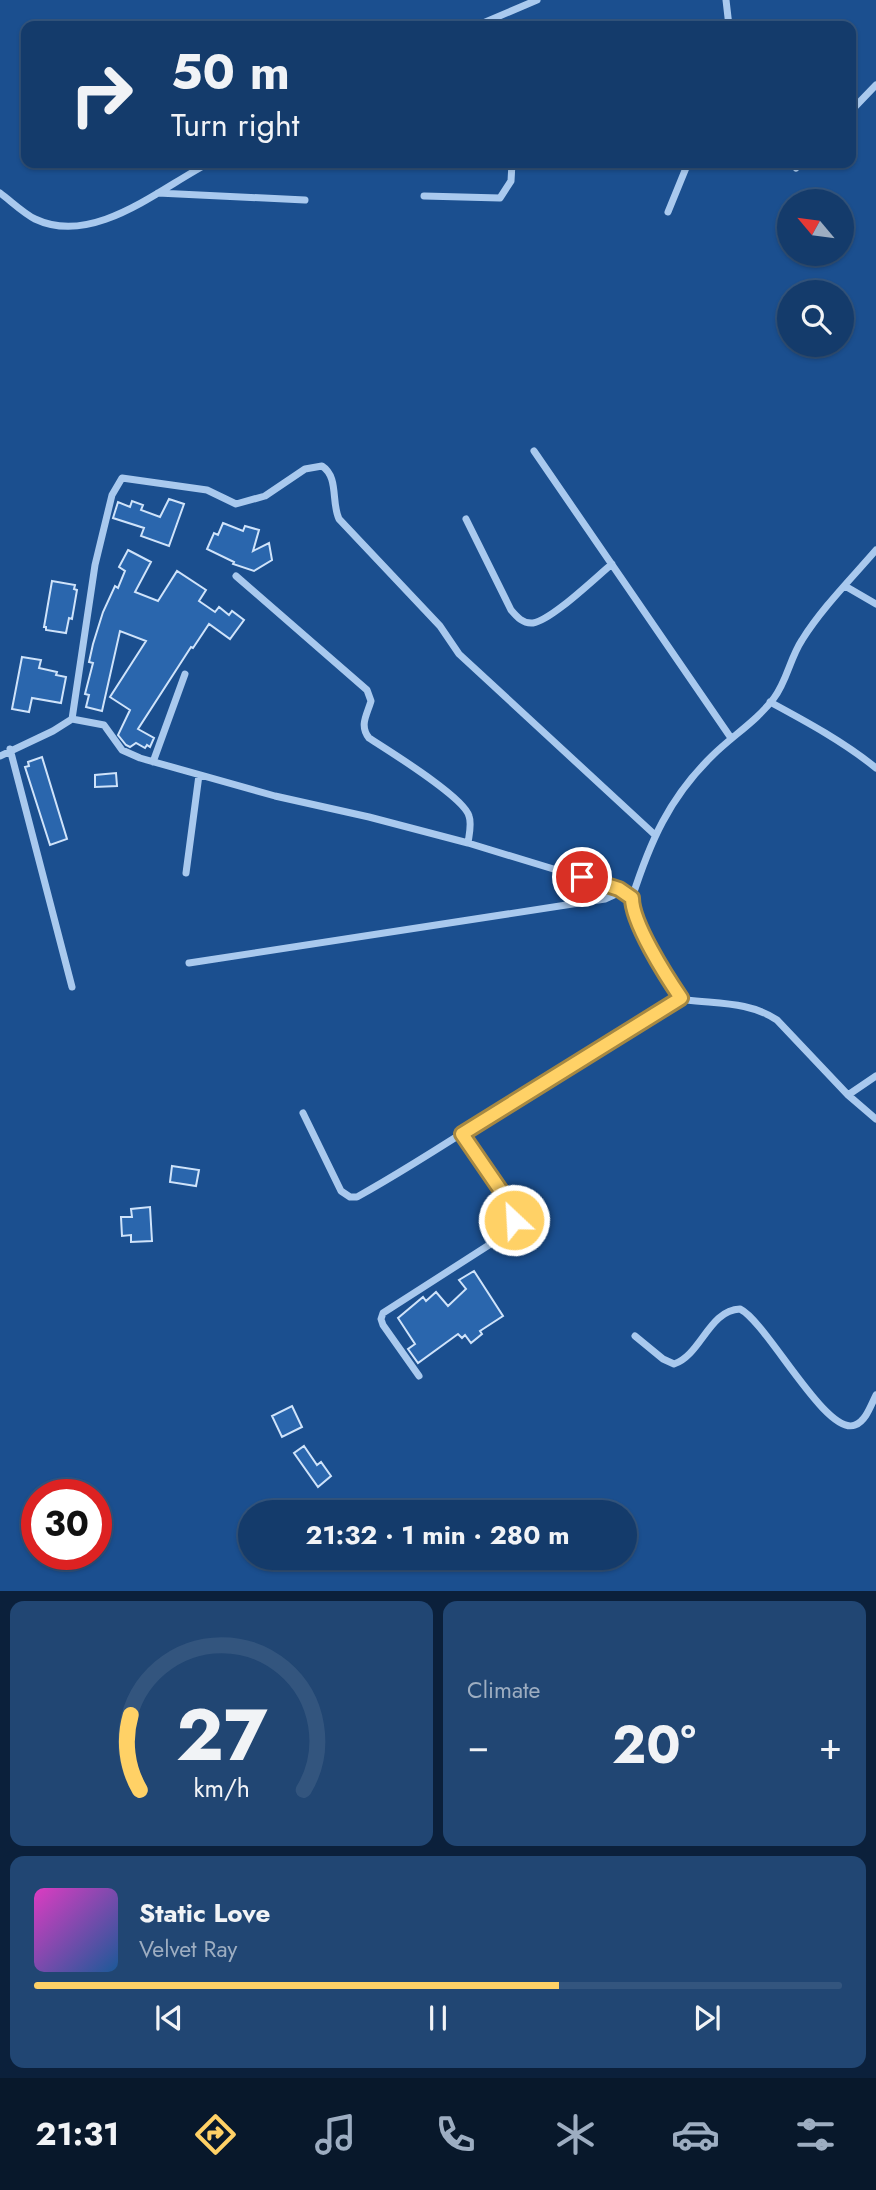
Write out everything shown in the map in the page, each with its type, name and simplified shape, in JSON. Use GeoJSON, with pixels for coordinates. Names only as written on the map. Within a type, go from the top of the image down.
{"type":"FeatureCollection","features":[{"type":"Feature","properties":{"kind":"street"},"geometry":{"type":"LineString","coordinates":[[492,21],[537,0]]}},
{"type":"Feature","properties":{"kind":"street"},"geometry":{"type":"LineString","coordinates":[[726,0],[728,21]]}},
{"type":"Feature","properties":{"kind":"street"},"geometry":{"type":"LineString","coordinates":[[856,106],[876,85]]}},
{"type":"Feature","properties":{"kind":"street"},"geometry":{"type":"LineString","coordinates":[[0,193],[35,219],[74,226],[101,222],[200,168]]}},
{"type":"Feature","properties":{"kind":"street"},"geometry":{"type":"LineString","coordinates":[[424,196],[500,198],[511,181],[512,168]]}},
{"type":"Feature","properties":{"kind":"street"},"geometry":{"type":"LineString","coordinates":[[668,212],[686,168]]}},
{"type":"Feature","properties":{"kind":"street"},"geometry":{"type":"LineString","coordinates":[[158,193],[306,200]]}},
{"type":"Feature","properties":{"kind":"street"},"geometry":{"type":"LineString","coordinates":[[534,451],[731,738]]}},
{"type":"Feature","properties":{"kind":"street"},"geometry":{"type":"LineString","coordinates":[[72,719],[95,565],[112,495],[122,478],[207,490],[236,504],[265,496],[305,469],[322,466],[331,476],[335,512],[339,519],[439,626],[459,654],[655,835]]}},
{"type":"Feature","properties":{"kind":"street"},"geometry":{"type":"LineString","coordinates":[[466,519],[511,610],[520,621],[533,623],[550,615],[612,564]]}},
{"type":"Feature","properties":{"kind":"street"},"geometry":{"type":"LineString","coordinates":[[876,550],[805,635],[775,697],[686,784],[666,811],[632,898],[632,906],[642,929],[681,998],[746,1006],[763,1011],[777,1020],[848,1095],[876,1119]]}},
{"type":"Feature","properties":{"kind":"street"},"geometry":{"type":"LineString","coordinates":[[236,576],[367,690],[371,701],[364,721],[365,732],[369,738],[436,783],[465,808],[470,818],[468,844]]}},
{"type":"Feature","properties":{"kind":"street"},"geometry":{"type":"LineString","coordinates":[[845,586],[876,604]]}},
{"type":"Feature","properties":{"kind":"street"},"geometry":{"type":"LineString","coordinates":[[153,762],[185,674]]}},
{"type":"Feature","properties":{"kind":"street"},"geometry":{"type":"LineString","coordinates":[[770,702],[862,756],[876,768]]}},
{"type":"Feature","properties":{"kind":"street"},"geometry":{"type":"LineString","coordinates":[[0,755],[53,731],[72,719],[104,725],[122,750],[153,762],[468,844],[619,889],[632,898]]}},
{"type":"Feature","properties":{"kind":"street"},"geometry":{"type":"LineString","coordinates":[[10,749],[72,987]]}},
{"type":"Feature","properties":{"kind":"street"},"geometry":{"type":"LineString","coordinates":[[186,873],[199,775]]}},
{"type":"Feature","properties":{"kind":"street"},"geometry":{"type":"LineString","coordinates":[[189,963],[605,899],[616,894],[619,889]]}},
{"type":"Feature","properties":{"kind":"street"},"geometry":{"type":"LineString","coordinates":[[303,1113],[341,1191],[350,1197],[357,1197],[681,998]]}},
{"type":"Feature","properties":{"kind":"street"},"geometry":{"type":"LineString","coordinates":[[848,1095],[876,1076]]}},
{"type":"Feature","properties":{"kind":"street"},"geometry":{"type":"LineString","coordinates":[[419,1376],[383,1325],[383,1313],[508,1233],[514,1220],[508,1201],[462,1134]]}},
{"type":"Feature","properties":{"kind":"street"},"geometry":{"type":"LineString","coordinates":[[635,1336],[663,1359],[674,1364],[687,1356],[723,1314],[740,1309],[751,1318],[798,1379],[842,1425],[853,1426],[861,1421],[876,1395]]}},
{"type":"Feature","properties":{"kind":"building"},"geometry":{"type":"Polygon","coordinates":[[[169,499],[184,504],[169,546],[141,536],[144,528],[113,518],[118,502],[130,507],[132,501],[143,505],[141,510],[160,517],[169,499]]]}},
{"type":"Feature","properties":{"kind":"building"},"geometry":{"type":"Polygon","coordinates":[[[223,523],[243,531],[245,526],[259,530],[253,551],[269,543],[272,560],[254,571],[233,564],[234,562],[207,549],[214,533],[218,535],[223,523]]]}},
{"type":"Feature","properties":{"kind":"building"},"geometry":{"type":"Polygon","coordinates":[[[128,550],[151,562],[135,592],[158,601],[177,571],[206,590],[199,601],[215,612],[219,607],[229,615],[232,611],[244,620],[230,639],[209,624],[193,648],[191,647],[138,729],[154,738],[150,747],[147,745],[145,748],[136,743],[130,747],[118,735],[130,710],[110,697],[146,641],[120,631],[102,711],[86,707],[89,695],[85,694],[93,663],[89,662],[93,644],[103,612],[125,571],[119,567],[128,550]]]}},
{"type":"Feature","properties":{"kind":"building"},"geometry":{"type":"Polygon","coordinates":[[[52,581],[75,585],[74,589],[77,590],[72,619],[69,618],[66,633],[46,630],[44,627],[52,581]]]}},
{"type":"Feature","properties":{"kind":"building"},"geometry":{"type":"Polygon","coordinates":[[[22,657],[41,660],[39,668],[66,677],[61,703],[32,698],[29,712],[12,709],[22,657]]]}},
{"type":"Feature","properties":{"kind":"building"},"geometry":{"type":"Polygon","coordinates":[[[42,757],[67,839],[50,845],[25,767],[29,766],[28,762],[42,757]]]}},
{"type":"Feature","properties":{"kind":"building"},"geometry":{"type":"Polygon","coordinates":[[[116,773],[117,786],[95,787],[95,775],[116,773]]]}},
{"type":"Feature","properties":{"kind":"building"},"geometry":{"type":"Polygon","coordinates":[[[172,1166],[199,1170],[196,1186],[170,1182],[172,1166]]]}},
{"type":"Feature","properties":{"kind":"building"},"geometry":{"type":"Polygon","coordinates":[[[150,1207],[152,1241],[131,1242],[131,1235],[122,1236],[121,1217],[132,1217],[131,1209],[150,1207]]]}},
{"type":"Feature","properties":{"kind":"building"},"geometry":{"type":"Polygon","coordinates":[[[474,1271],[503,1316],[480,1331],[482,1334],[471,1343],[465,1335],[462,1338],[458,1334],[418,1363],[408,1349],[415,1344],[398,1318],[423,1297],[426,1301],[436,1292],[448,1306],[466,1289],[459,1280],[474,1271]]]}},
{"type":"Feature","properties":{"kind":"building"},"geometry":{"type":"Polygon","coordinates":[[[292,1406],[302,1427],[282,1437],[272,1416],[292,1406]]]}},
{"type":"Feature","properties":{"kind":"building"},"geometry":{"type":"Polygon","coordinates":[[[304,1446],[317,1465],[321,1462],[331,1476],[318,1487],[294,1453],[304,1446]]]}},
{"type":"Feature","properties":{"kind":"route"},"geometry":{"type":"LineString","coordinates":[[514,1220],[508,1201],[462,1134],[681,998],[642,929],[632,906],[632,898],[619,889],[582,877]]}}]}
